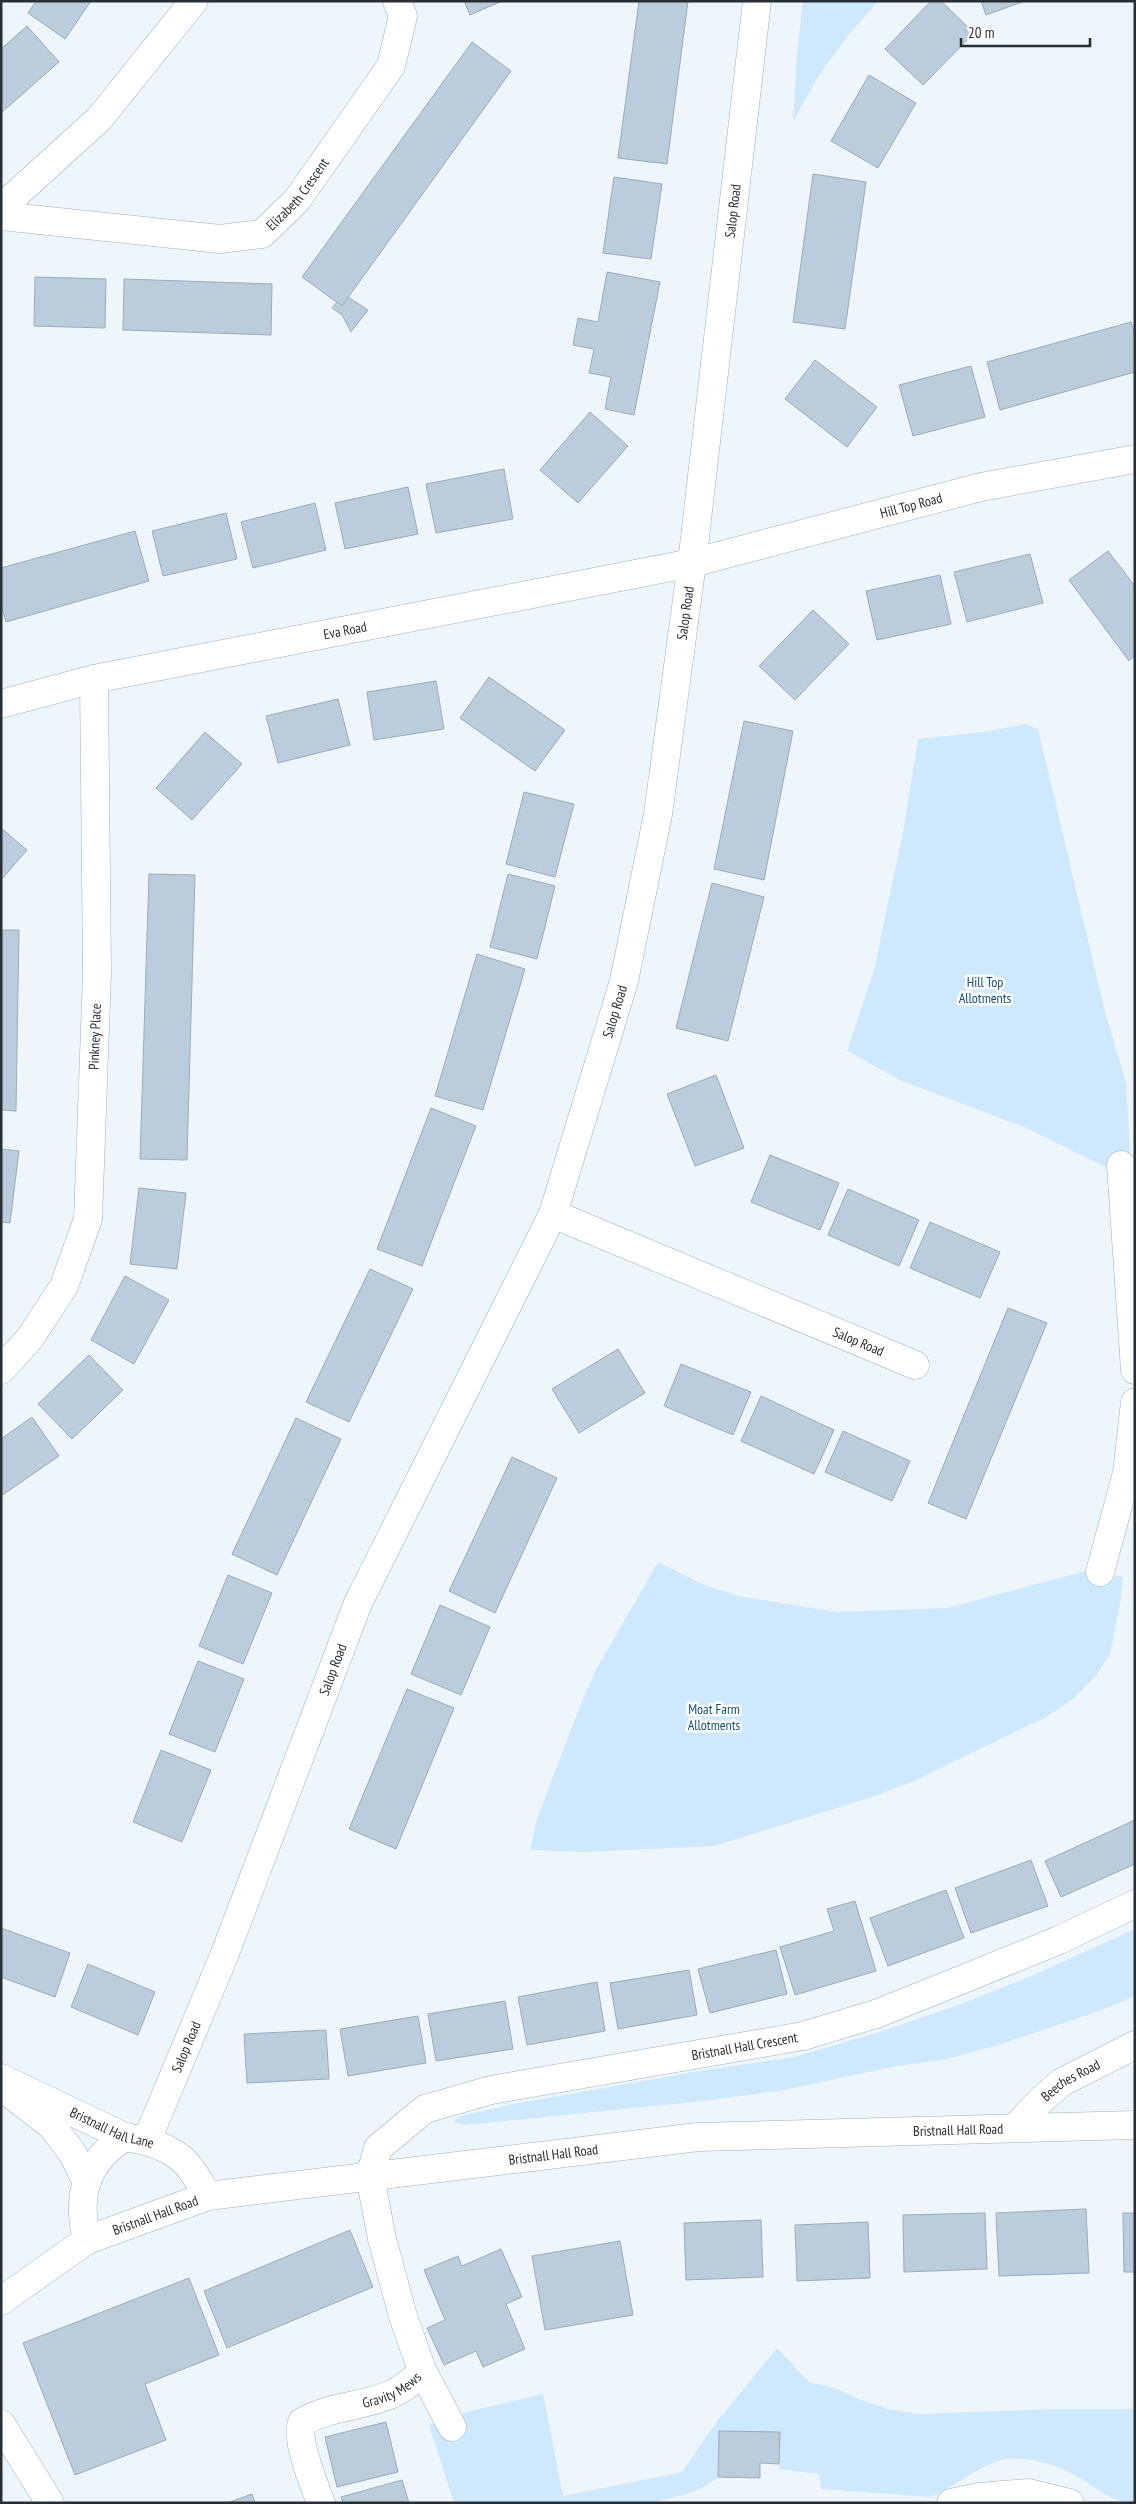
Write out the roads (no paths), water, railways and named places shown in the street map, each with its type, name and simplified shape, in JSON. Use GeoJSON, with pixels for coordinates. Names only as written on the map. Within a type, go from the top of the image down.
{"type":"FeatureCollection","features":[{"type":"Feature","properties":{"kind":"street"},"geometry":{"type":"LineString","coordinates":[[1,208],[99,119],[194,1]]}},
{"type":"Feature","properties":{"kind":"street","name":"Elizabeth Crescent"},"geometry":{"type":"LineString","coordinates":[[1,216],[220,239],[262,234],[297,200],[391,66],[403,16],[397,1]]}},
{"type":"Feature","properties":{"kind":"street","name":"Salop Road"},"geometry":{"type":"LineString","coordinates":[[136,2139],[224,1956],[358,1603],[553,1214],[624,981],[658,814],[692,564],[757,1]]}},
{"type":"Feature","properties":{"kind":"street","name":"Hill Top Road"},"geometry":{"type":"LineString","coordinates":[[692,564],[981,487],[1135,459]]}},
{"type":"Feature","properties":{"kind":"street","name":"Eva Road"},"geometry":{"type":"LineString","coordinates":[[1,704],[94,679],[692,564]]}},
{"type":"Feature","properties":{"kind":"street","name":"Pinkney Place"},"geometry":{"type":"LineString","coordinates":[[1,1370],[30,1338],[64,1286],[88,1219],[97,974],[94,679]]}},
{"type":"Feature","properties":{"kind":"street"},"geometry":{"type":"LineString","coordinates":[[1121,1165],[1135,1370]]}},
{"type":"Feature","properties":{"kind":"street","name":"Salop Road"},"geometry":{"type":"LineString","coordinates":[[553,1214],[915,1366]]}},
{"type":"Feature","properties":{"kind":"street"},"geometry":{"type":"LineString","coordinates":[[1100,1572],[1131,1474],[1135,1402]]}},
{"type":"Feature","properties":{"kind":"street","name":"Bristnall Hall Crescent"},"geometry":{"type":"LineString","coordinates":[[370,2176],[378,2148],[425,2109],[491,2090],[803,2036],[876,2014],[1059,1940],[1135,1904]]}},
{"type":"Feature","properties":{"kind":"street","name":"Beeches Road"},"geometry":{"type":"LineString","coordinates":[[1015,2128],[1041,2100],[1062,2082],[1135,2045]]}},
{"type":"Feature","properties":{"kind":"street","name":"Bristnall Hall Lane"},"geometry":{"type":"LineString","coordinates":[[1,2078],[183,2160],[208,2196]]}},
{"type":"Feature","properties":{"kind":"street","name":"Bristnall Hall Lane"},"geometry":{"type":"LineString","coordinates":[[1,2086],[52,2126],[73,2154],[87,2183]]}},
{"type":"Feature","properties":{"kind":"street","name":"Bristnall Hall Road"},"geometry":{"type":"LineString","coordinates":[[1,2301],[88,2240],[208,2196],[698,2137],[1135,2125]]}},
{"type":"Feature","properties":{"kind":"street"},"geometry":{"type":"LineString","coordinates":[[88,2240],[83,2221],[83,2196],[91,2170],[106,2149],[136,2139]]}},
{"type":"Feature","properties":{"kind":"street","name":"Gravity Mews"},"geometry":{"type":"LineString","coordinates":[[321,2503],[304,2454],[300,2427],[302,2422],[312,2416],[349,2404],[376,2400],[396,2394],[412,2383],[422,2370],[403,2316],[382,2239],[370,2176]]}},
{"type":"Feature","properties":{"kind":"street"},"geometry":{"type":"LineString","coordinates":[[422,2370],[452,2427]]}},
{"type":"Feature","properties":{"kind":"street"},"geometry":{"type":"LineString","coordinates":[[1,2424],[50,2503]]}},
{"type":"Feature","properties":{"kind":"street"},"geometry":{"type":"LineString","coordinates":[[951,2503],[979,2497],[1029,2493],[1070,2503]]}},
{"type":"Feature","properties":{"kind":"park label","name":"Hill Top Allotments"},"geometry":{"type":"Point","coordinates":[985,990]}},
{"type":"Feature","properties":{"kind":"park label","name":"Moat Farm Allotments"},"geometry":{"type":"Point","coordinates":[714,1718]}}]}
